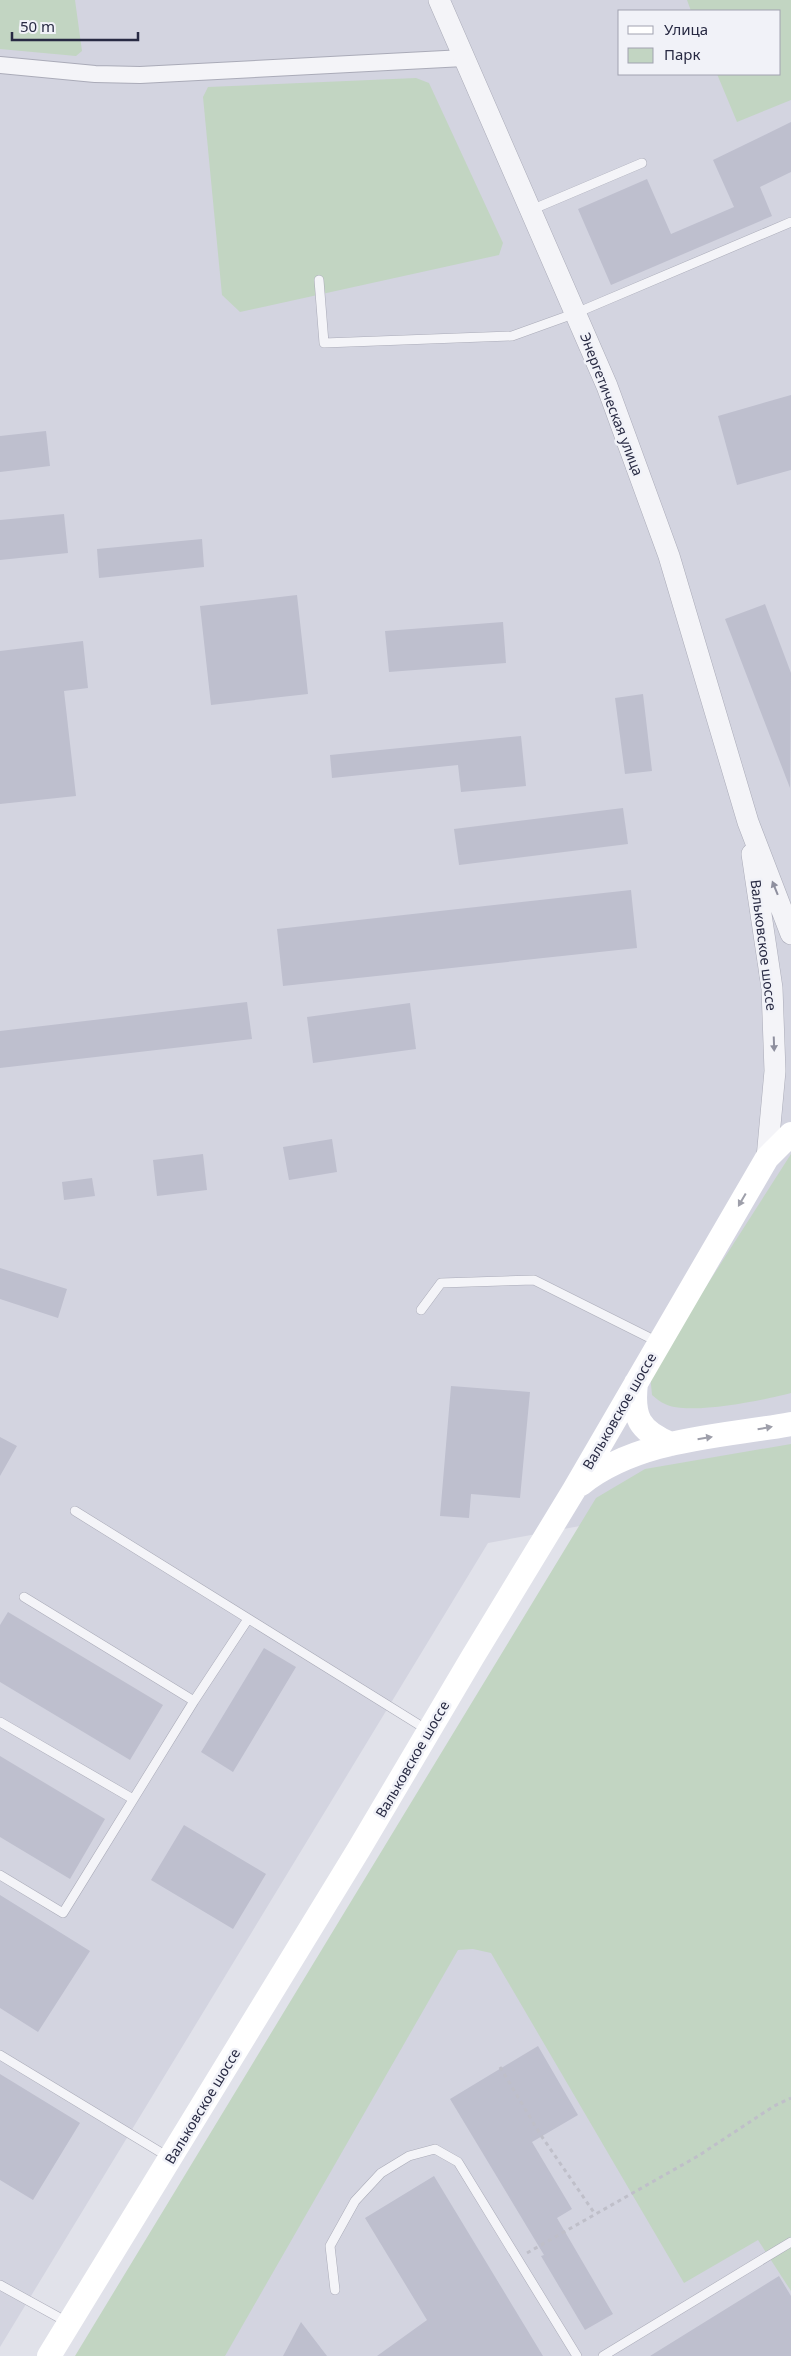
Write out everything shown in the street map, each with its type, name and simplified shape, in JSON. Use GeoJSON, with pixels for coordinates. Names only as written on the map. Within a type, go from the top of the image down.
{"type":"FeatureCollection","features":[{"type":"Feature","properties":{"kind":"main road","name":"Вальковское шоссе"},"geometry":{"type":"LineString","coordinates":[[49,2356],[574,1490],[658,1342],[767,1158],[791,1134]]}},
{"type":"Feature","properties":{"kind":"main road"},"geometry":{"type":"LineString","coordinates":[[636,1383],[634,1398],[640,1423],[647,1432],[671,1444]]}},
{"type":"Feature","properties":{"kind":"main road"},"geometry":{"type":"LineString","coordinates":[[574,1490],[598,1471],[620,1459],[644,1450],[791,1424]]}},
{"type":"Feature","properties":{"kind":"street","name":"Энергетическая улица"},"geometry":{"type":"LineString","coordinates":[[439,0],[607,386],[669,556],[748,822]]}},
{"type":"Feature","properties":{"kind":"street"},"geometry":{"type":"LineString","coordinates":[[0,65],[95,74],[140,75],[464,58]]}},
{"type":"Feature","properties":{"kind":"street"},"geometry":{"type":"LineString","coordinates":[[748,822],[791,934]]}},
{"type":"Feature","properties":{"kind":"street","name":"Вальковское шоссе"},"geometry":{"type":"LineString","coordinates":[[748,822],[772,988],[776,1071],[767,1158]]}},
{"type":"Feature","properties":{"kind":"lane"},"geometry":{"type":"LineString","coordinates":[[531,210],[642,163]]}},
{"type":"Feature","properties":{"kind":"lane"},"geometry":{"type":"LineString","coordinates":[[319,280],[324,343],[512,336],[576,313],[791,222]]}},
{"type":"Feature","properties":{"kind":"lane"},"geometry":{"type":"LineString","coordinates":[[421,1310],[441,1283],[534,1280],[658,1342]]}},
{"type":"Feature","properties":{"kind":"lane"},"geometry":{"type":"LineString","coordinates":[[75,1511],[429,1731]]}},
{"type":"Feature","properties":{"kind":"lane"},"geometry":{"type":"LineString","coordinates":[[24,1597],[194,1701]]}},
{"type":"Feature","properties":{"kind":"lane"},"geometry":{"type":"LineString","coordinates":[[0,1875],[63,1912],[194,1701],[248,1619]]}},
{"type":"Feature","properties":{"kind":"lane"},"geometry":{"type":"LineString","coordinates":[[0,1722],[133,1799]]}},
{"type":"Feature","properties":{"kind":"lane"},"geometry":{"type":"LineString","coordinates":[[0,2055],[170,2158]]}},
{"type":"Feature","properties":{"kind":"lane"},"geometry":{"type":"LineString","coordinates":[[335,2290],[330,2246],[355,2201],[381,2173],[409,2156],[435,2149],[458,2162],[577,2356]]}},
{"type":"Feature","properties":{"kind":"lane"},"geometry":{"type":"LineString","coordinates":[[603,2356],[791,2242]]}},
{"type":"Feature","properties":{"kind":"lane"},"geometry":{"type":"LineString","coordinates":[[0,2285],[69,2324]]}},
{"type":"Feature","properties":{"kind":"path"},"geometry":{"type":"LineString","coordinates":[[500,2067],[540,2134],[595,2214]]}},
{"type":"Feature","properties":{"kind":"path"},"geometry":{"type":"LineString","coordinates":[[517,2259],[698,2156],[774,2106],[791,2098]]}},
{"type":"Feature","properties":{"kind":"shaded area"},"geometry":{"type":"Polygon","coordinates":[[[0,0],[791,0],[791,1487],[488,1543],[0,2347],[0,0]]]}},
{"type":"Feature","properties":{"kind":"shaded area"},"geometry":{"type":"Polygon","coordinates":[[[461,1896],[791,2200],[791,2356],[178,2356],[461,1896]]]}},
{"type":"Feature","properties":{"kind":"green space"},"geometry":{"type":"Polygon","coordinates":[[[0,0],[75,0],[82,51],[76,56],[0,49],[0,0]]]}},
{"type":"Feature","properties":{"kind":"green space"},"geometry":{"type":"Polygon","coordinates":[[[687,0],[791,0],[791,100],[737,122],[717,75],[781,75],[781,10],[691,10],[687,0]]]}},
{"type":"Feature","properties":{"kind":"green space"},"geometry":{"type":"Polygon","coordinates":[[[416,78],[429,83],[503,243],[499,255],[240,312],[222,295],[203,97],[208,87],[416,78]]]}},
{"type":"Feature","properties":{"kind":"green space"},"geometry":{"type":"Polygon","coordinates":[[[791,1154],[791,1393],[746,1403],[708,1408],[676,1407],[663,1403],[652,1395],[650,1374],[791,1154]]]}},
{"type":"Feature","properties":{"kind":"green space"},"geometry":{"type":"Polygon","coordinates":[[[791,1444],[791,2291],[758,2240],[684,2283],[491,1953],[473,1949],[458,1950],[225,2356],[75,2356],[596,1498],[645,1469],[791,1444]]]}},
{"type":"Feature","properties":{"kind":"building"},"geometry":{"type":"Polygon","coordinates":[[[791,122],[791,172],[760,187],[772,216],[611,285],[578,209],[647,179],[671,234],[734,207],[713,160],[791,122]]]}},
{"type":"Feature","properties":{"kind":"building"},"geometry":{"type":"Polygon","coordinates":[[[791,395],[791,470],[737,485],[718,416],[791,395]]]}},
{"type":"Feature","properties":{"kind":"building"},"geometry":{"type":"Polygon","coordinates":[[[46,431],[50,466],[0,472],[0,436],[46,431]]]}},
{"type":"Feature","properties":{"kind":"building"},"geometry":{"type":"Polygon","coordinates":[[[64,514],[68,553],[0,560],[0,520],[64,514]]]}},
{"type":"Feature","properties":{"kind":"building"},"geometry":{"type":"Polygon","coordinates":[[[202,539],[204,567],[99,578],[97,549],[202,539]]]}},
{"type":"Feature","properties":{"kind":"building"},"geometry":{"type":"Polygon","coordinates":[[[297,595],[308,694],[211,705],[200,606],[297,595]]]}},
{"type":"Feature","properties":{"kind":"building"},"geometry":{"type":"Polygon","coordinates":[[[765,604],[791,673],[790,788],[725,619],[765,604]]]}},
{"type":"Feature","properties":{"kind":"building"},"geometry":{"type":"Polygon","coordinates":[[[503,622],[506,663],[389,672],[385,631],[503,622]]]}},
{"type":"Feature","properties":{"kind":"building"},"geometry":{"type":"Polygon","coordinates":[[[83,641],[88,688],[64,691],[76,796],[0,804],[0,651],[83,641]]]}},
{"type":"Feature","properties":{"kind":"building"},"geometry":{"type":"Polygon","coordinates":[[[643,694],[652,771],[625,774],[615,698],[643,694]]]}},
{"type":"Feature","properties":{"kind":"building"},"geometry":{"type":"Polygon","coordinates":[[[521,736],[526,786],[461,792],[458,765],[332,778],[330,755],[521,736]]]}},
{"type":"Feature","properties":{"kind":"building"},"geometry":{"type":"Polygon","coordinates":[[[623,808],[628,844],[459,865],[454,829],[623,808]]]}},
{"type":"Feature","properties":{"kind":"building"},"geometry":{"type":"Polygon","coordinates":[[[631,890],[637,948],[283,986],[277,929],[631,890]]]}},
{"type":"Feature","properties":{"kind":"building"},"geometry":{"type":"Polygon","coordinates":[[[247,1002],[252,1039],[0,1068],[0,1031],[247,1002]]]}},
{"type":"Feature","properties":{"kind":"building"},"geometry":{"type":"Polygon","coordinates":[[[410,1003],[416,1049],[313,1063],[307,1017],[410,1003]]]}},
{"type":"Feature","properties":{"kind":"building"},"geometry":{"type":"Polygon","coordinates":[[[332,1139],[337,1172],[289,1180],[283,1147],[332,1139]]]}},
{"type":"Feature","properties":{"kind":"building"},"geometry":{"type":"Polygon","coordinates":[[[203,1154],[207,1190],[157,1196],[153,1160],[203,1154]]]}},
{"type":"Feature","properties":{"kind":"building"},"geometry":{"type":"Polygon","coordinates":[[[92,1178],[95,1196],[64,1200],[62,1182],[92,1178]]]}},
{"type":"Feature","properties":{"kind":"building"},"geometry":{"type":"Polygon","coordinates":[[[0,1268],[67,1289],[58,1318],[0,1299],[0,1268]]]}},
{"type":"Feature","properties":{"kind":"building"},"geometry":{"type":"Polygon","coordinates":[[[451,1386],[530,1392],[520,1498],[471,1494],[469,1518],[440,1516],[451,1386]]]}},
{"type":"Feature","properties":{"kind":"building"},"geometry":{"type":"Polygon","coordinates":[[[0,1437],[17,1446],[0,1476],[0,1437]]]}},
{"type":"Feature","properties":{"kind":"building"},"geometry":{"type":"Polygon","coordinates":[[[8,1612],[163,1705],[130,1760],[0,1682],[0,1625],[8,1612]]]}},
{"type":"Feature","properties":{"kind":"building"},"geometry":{"type":"Polygon","coordinates":[[[264,1648],[296,1667],[233,1772],[201,1752],[264,1648]]]}},
{"type":"Feature","properties":{"kind":"building"},"geometry":{"type":"Polygon","coordinates":[[[0,1756],[105,1819],[70,1879],[0,1837],[0,1756]]]}},
{"type":"Feature","properties":{"kind":"building"},"geometry":{"type":"Polygon","coordinates":[[[184,1825],[266,1874],[233,1929],[151,1880],[184,1825]]]}},
{"type":"Feature","properties":{"kind":"building"},"geometry":{"type":"Polygon","coordinates":[[[0,1895],[90,1951],[38,2032],[0,2008],[0,1895]]]}},
{"type":"Feature","properties":{"kind":"building"},"geometry":{"type":"Polygon","coordinates":[[[538,2046],[578,2115],[532,2142],[572,2209],[557,2218],[613,2314],[585,2330],[541,2256],[544,2255],[450,2099],[538,2046]]]}},
{"type":"Feature","properties":{"kind":"building"},"geometry":{"type":"Polygon","coordinates":[[[0,2074],[80,2123],[33,2200],[0,2180],[0,2074]]]}},
{"type":"Feature","properties":{"kind":"building"},"geometry":{"type":"Polygon","coordinates":[[[434,2176],[543,2356],[377,2356],[427,2320],[365,2218],[434,2176]]]}},
{"type":"Feature","properties":{"kind":"building"},"geometry":{"type":"Polygon","coordinates":[[[779,2276],[791,2296],[791,2356],[650,2356],[779,2276]]]}},
{"type":"Feature","properties":{"kind":"building"},"geometry":{"type":"Polygon","coordinates":[[[301,2322],[327,2356],[283,2356],[301,2322]]]}}]}
